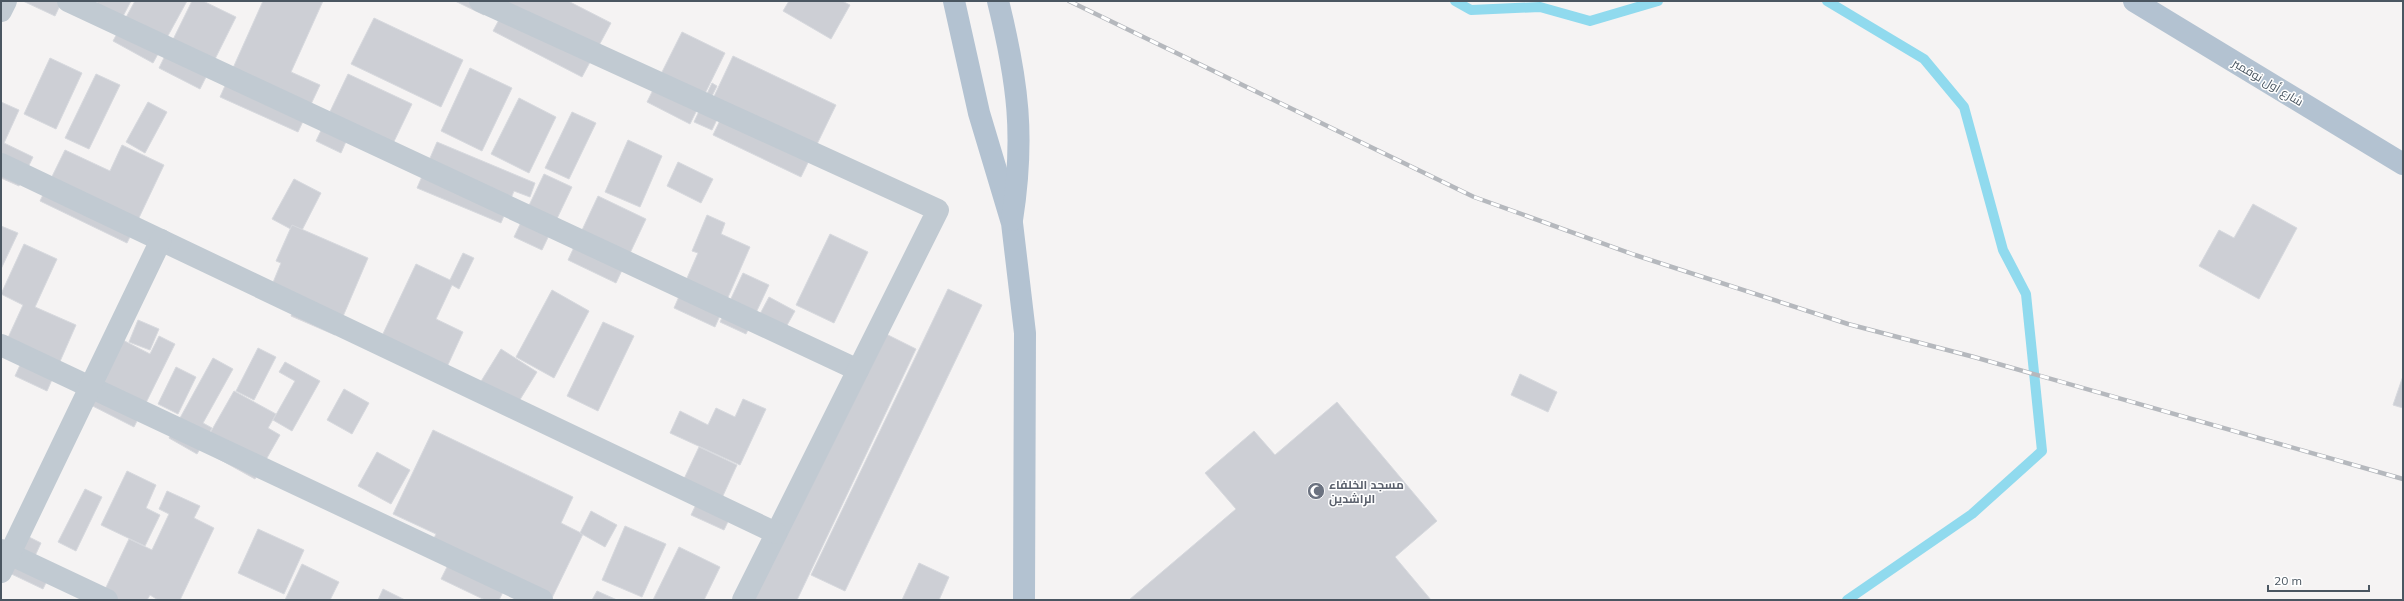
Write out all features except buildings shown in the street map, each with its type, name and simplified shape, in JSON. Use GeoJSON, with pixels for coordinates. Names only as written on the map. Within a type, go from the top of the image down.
{"type":"FeatureCollection","features":[{"type":"Feature","properties":{"kind":"main road"},"geometry":{"type":"LineString","coordinates":[[954,1],[989,150],[1012,223],[1025,333],[1024,600]]}},
{"type":"Feature","properties":{"kind":"main road"},"geometry":{"type":"LineString","coordinates":[[998,1],[1013,61],[1020,126],[1020,158],[1012,223]]}},
{"type":"Feature","properties":{"kind":"main road","name":"شارع أول نوفمبر"},"geometry":{"type":"LineString","coordinates":[[2134,1],[2403,164]]}},
{"type":"Feature","properties":{"kind":"street"},"geometry":{"type":"LineString","coordinates":[[1,11],[6,1]]}},
{"type":"Feature","properties":{"kind":"street"},"geometry":{"type":"LineString","coordinates":[[68,1],[858,370]]}},
{"type":"Feature","properties":{"kind":"street"},"geometry":{"type":"LineString","coordinates":[[480,1],[938,210],[743,600]]}},
{"type":"Feature","properties":{"kind":"street"},"geometry":{"type":"LineString","coordinates":[[1,164],[776,533]]}},
{"type":"Feature","properties":{"kind":"street"},"geometry":{"type":"LineString","coordinates":[[108,600],[4,559],[90,387],[161,240]]}},
{"type":"Feature","properties":{"kind":"street"},"geometry":{"type":"LineString","coordinates":[[1,345],[542,600]]}},
{"type":"Feature","properties":{"kind":"waterway"},"geometry":{"type":"LineString","coordinates":[[1455,1],[1471,10],[1540,7],[1590,21],[1658,1]]}},
{"type":"Feature","properties":{"kind":"waterway"},"geometry":{"type":"LineString","coordinates":[[1827,1],[1924,59],[1964,107],[2003,250],[2026,294],[2042,451],[1972,514],[1847,600]]}},
{"type":"Feature","properties":{"kind":"railway"},"geometry":{"type":"LineString","coordinates":[[1069,1],[1474,197],[1635,255],[1848,324],[1974,357],[2403,479]]}},
{"type":"Feature","properties":{"kind":"place","name":"مسجد الخلفاء الراشدين"},"geometry":{"type":"Point","coordinates":[1316,491]}}]}
